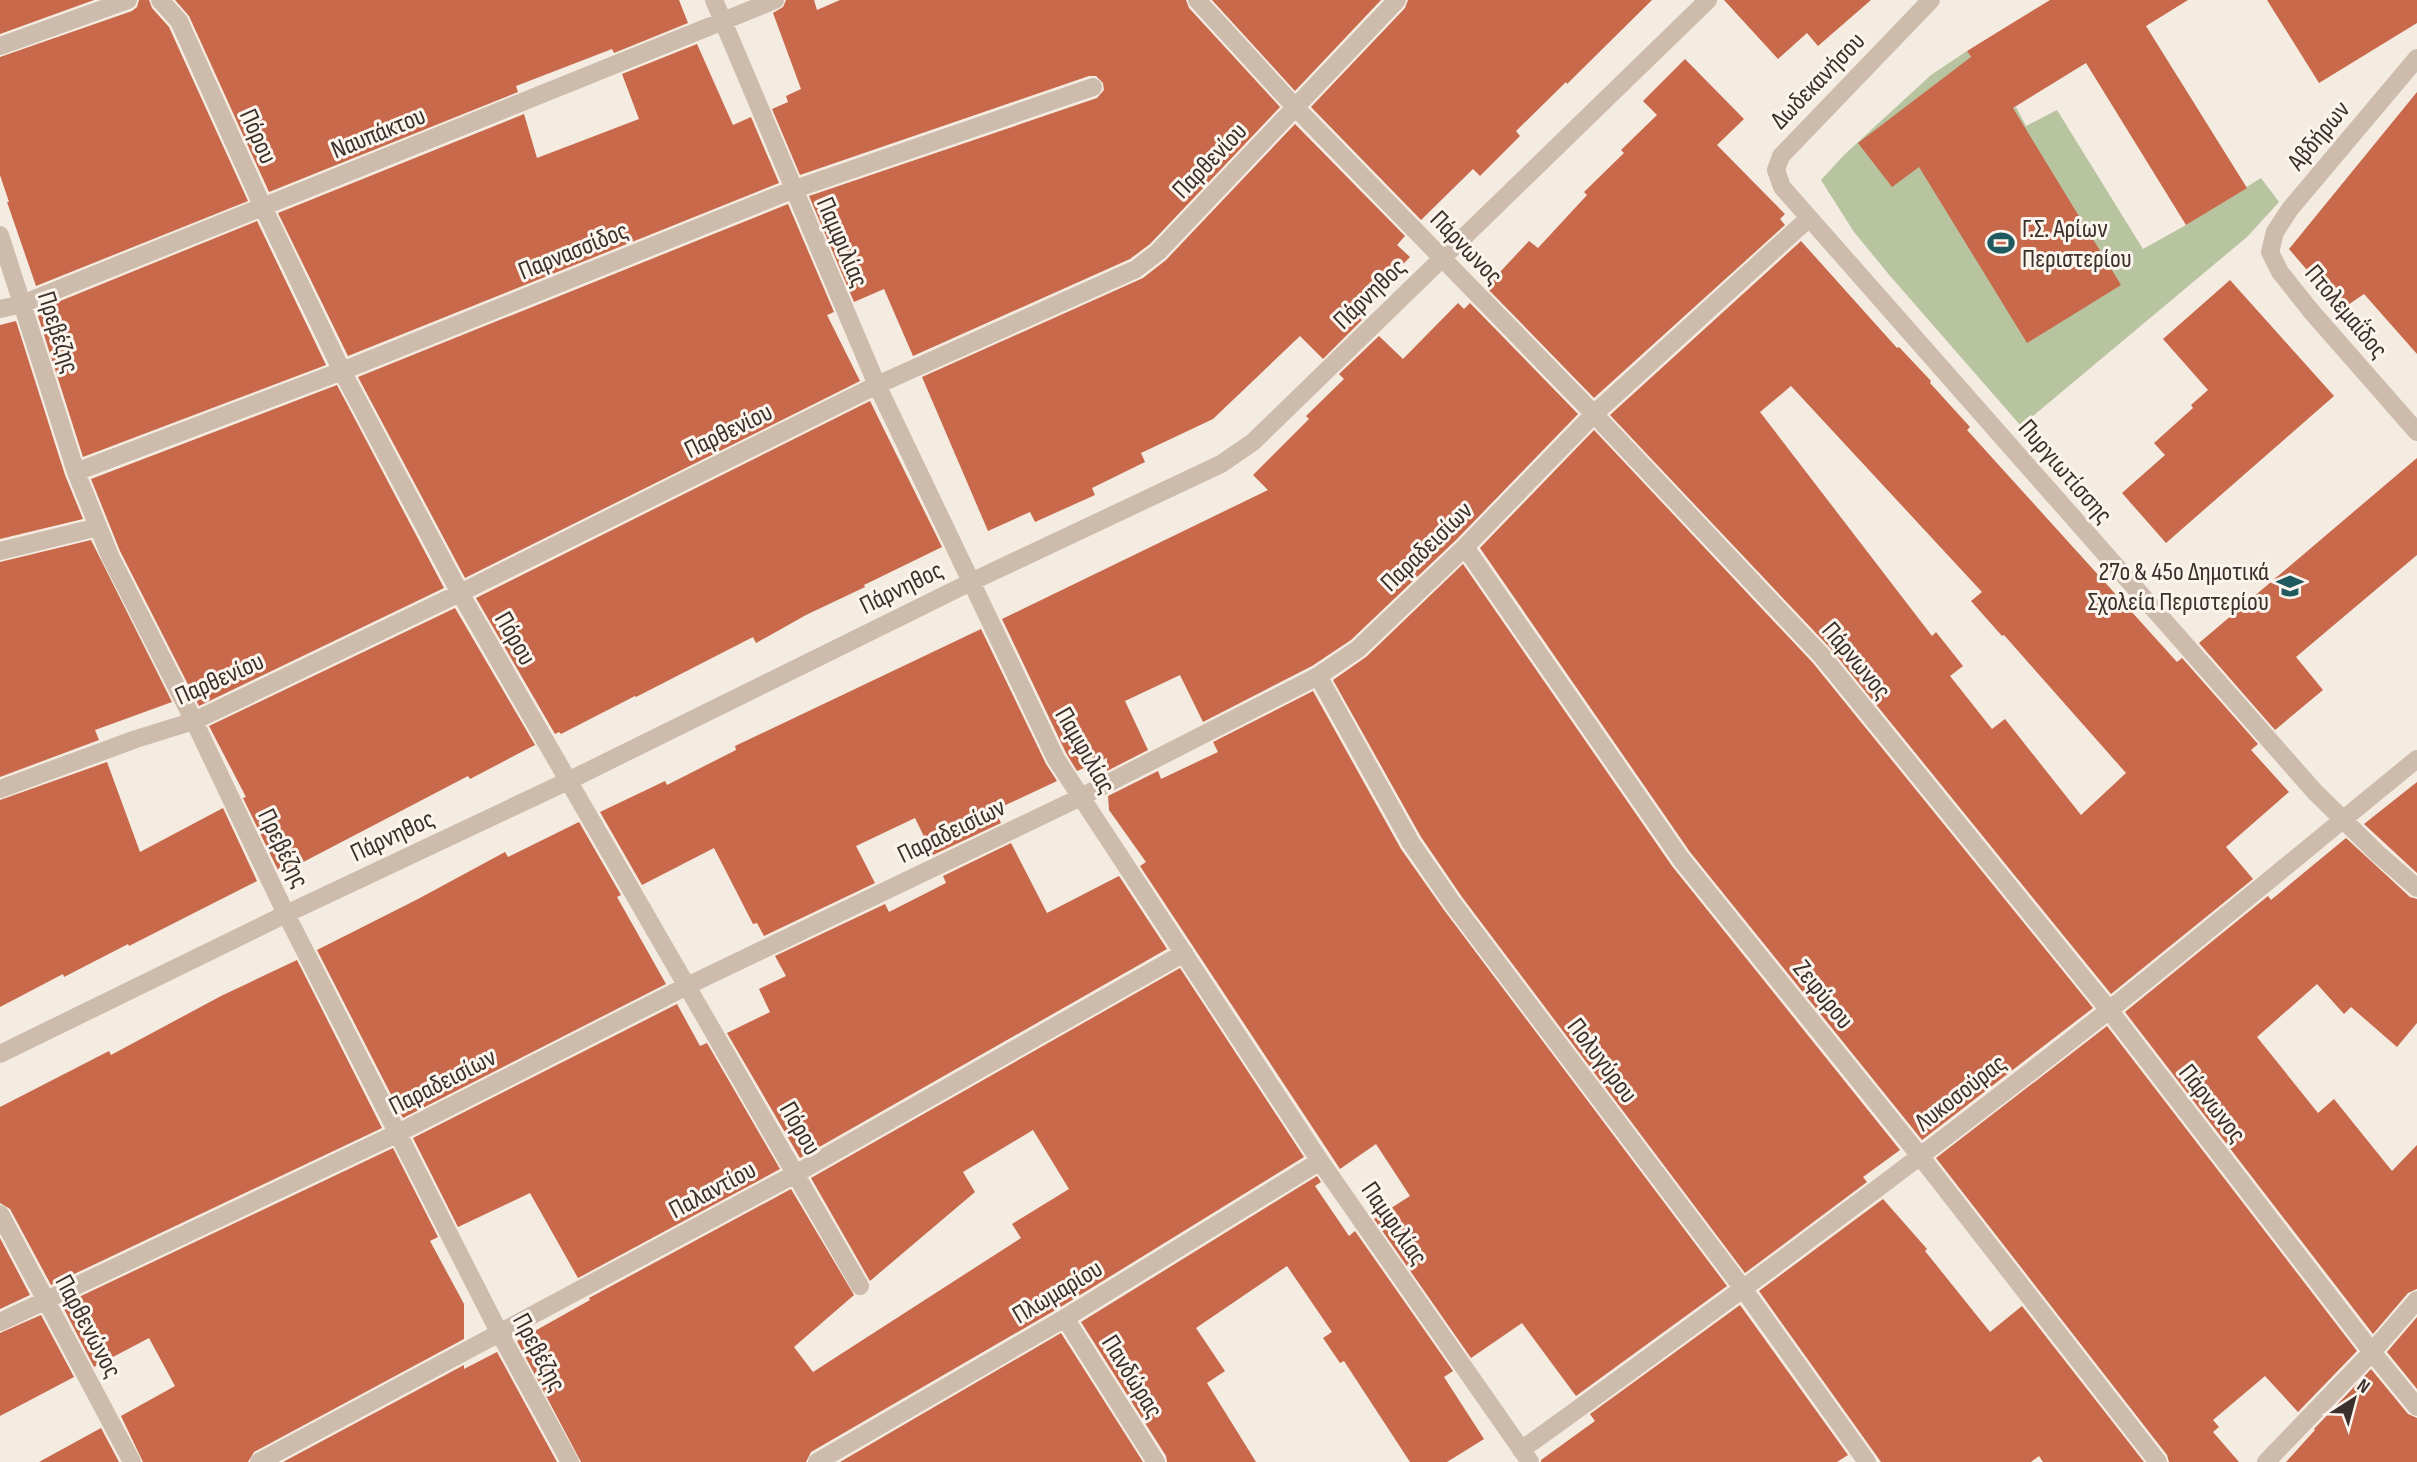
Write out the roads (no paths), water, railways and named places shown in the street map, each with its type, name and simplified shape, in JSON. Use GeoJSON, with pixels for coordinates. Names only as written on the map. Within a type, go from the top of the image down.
{"type":"FeatureCollection","features":[{"type":"Feature","properties":{"kind":"street"},"geometry":{"type":"LineString","coordinates":[[0,46],[128,0]]}},
{"type":"Feature","properties":{"kind":"street","name":"Πόρου"},"geometry":{"type":"LineString","coordinates":[[160,0],[179,21],[263,207],[342,372],[460,593],[860,1286]]}},
{"type":"Feature","properties":{"kind":"street","name":"Παμφιλίας"},"geometry":{"type":"LineString","coordinates":[[714,0],[792,190],[877,385],[1056,759],[1320,1161],[1526,1456]]}},
{"type":"Feature","properties":{"kind":"street","name":"Ναυπάκτου"},"geometry":{"type":"LineString","coordinates":[[0,309],[22,304],[775,0]]}},
{"type":"Feature","properties":{"kind":"street","name":"Πάρνωνος"},"geometry":{"type":"LineString","coordinates":[[1197,0],[1295,107],[1594,414],[1822,656],[2109,1010],[2417,1407]]}},
{"type":"Feature","properties":{"kind":"street","name":"Παρθενίου"},"geometry":{"type":"LineString","coordinates":[[0,789],[194,721],[460,593],[877,385],[1136,269],[1158,252],[1397,0]]}},
{"type":"Feature","properties":{"kind":"street","name":"Πάρνηθος"},"geometry":{"type":"LineString","coordinates":[[0,1054],[286,914],[568,781],[971,582],[1221,464],[1254,442],[1708,0]]}},
{"type":"Feature","properties":{"kind":"street","name":"Δωδεκανήσου"},"geometry":{"type":"LineString","coordinates":[[1776,170],[1781,156],[1931,0]]}},
{"type":"Feature","properties":{"kind":"street","name":"Αβδήρων"},"geometry":{"type":"LineString","coordinates":[[2270,252],[2276,232],[2290,209],[2417,58]]}},
{"type":"Feature","properties":{"kind":"street","name":"Παρνασσίδος"},"geometry":{"type":"LineString","coordinates":[[76,472],[342,372],[792,190],[1093,88]]}},
{"type":"Feature","properties":{"kind":"street","name":"Πυργιωτίσσης"},"geometry":{"type":"LineString","coordinates":[[1776,170],[1782,187],[1808,218],[2306,782],[2342,820],[2417,888]]}},
{"type":"Feature","properties":{"kind":"street","name":"Παραδεισίων"},"geometry":{"type":"LineString","coordinates":[[0,1322],[398,1133],[687,986],[1081,797],[1318,676],[1358,649],[1465,547],[1594,414],[1808,218]]}},
{"type":"Feature","properties":{"kind":"street","name":"Πρεβέζης"},"geometry":{"type":"LineString","coordinates":[[0,234],[76,472],[110,556],[194,721],[286,914],[500,1334],[570,1462]]}},
{"type":"Feature","properties":{"kind":"street","name":"Πτολεμαΐδος"},"geometry":{"type":"LineString","coordinates":[[2270,252],[2280,272],[2311,311],[2417,432]]}},
{"type":"Feature","properties":{"kind":"street"},"geometry":{"type":"LineString","coordinates":[[0,551],[98,527]]}},
{"type":"Feature","properties":{"kind":"street","name":"Ζεφύρου"},"geometry":{"type":"LineString","coordinates":[[1465,547],[1681,859],[1920,1156],[2158,1462]]}},
{"type":"Feature","properties":{"kind":"street","name":"Πολυγύρου"},"geometry":{"type":"LineString","coordinates":[[1318,676],[1411,843],[1453,904],[1744,1290],[1867,1462]]}},
{"type":"Feature","properties":{"kind":"street","name":"Λυκοσούρας"},"geometry":{"type":"LineString","coordinates":[[1526,1456],[2109,1010],[2417,759]]}},
{"type":"Feature","properties":{"kind":"street","name":"Παλαντίου"},"geometry":{"type":"LineString","coordinates":[[259,1462],[797,1173],[1184,953]]}},
{"type":"Feature","properties":{"kind":"street","name":"Πλωμαρίου"},"geometry":{"type":"LineString","coordinates":[[817,1462],[1065,1318],[1320,1161]]}},
{"type":"Feature","properties":{"kind":"street","name":"Παρθενώνος"},"geometry":{"type":"LineString","coordinates":[[0,1214],[132,1462]]}},
{"type":"Feature","properties":{"kind":"street"},"geometry":{"type":"LineString","coordinates":[[2266,1462],[2372,1352],[2417,1300]]}},
{"type":"Feature","properties":{"kind":"street","name":"Πανδώρας"},"geometry":{"type":"LineString","coordinates":[[1065,1318],[1156,1462]]}},
{"type":"Feature","properties":{"kind":"place","name":"Γ.Σ. Αρίων Περιστερίου"},"geometry":{"type":"Point","coordinates":[2001,243]}},
{"type":"Feature","properties":{"kind":"place","name":"27ο & 45ο Δημοτικά Σχολεία Περιστερίου"},"geometry":{"type":"Point","coordinates":[2290,586]}}]}
